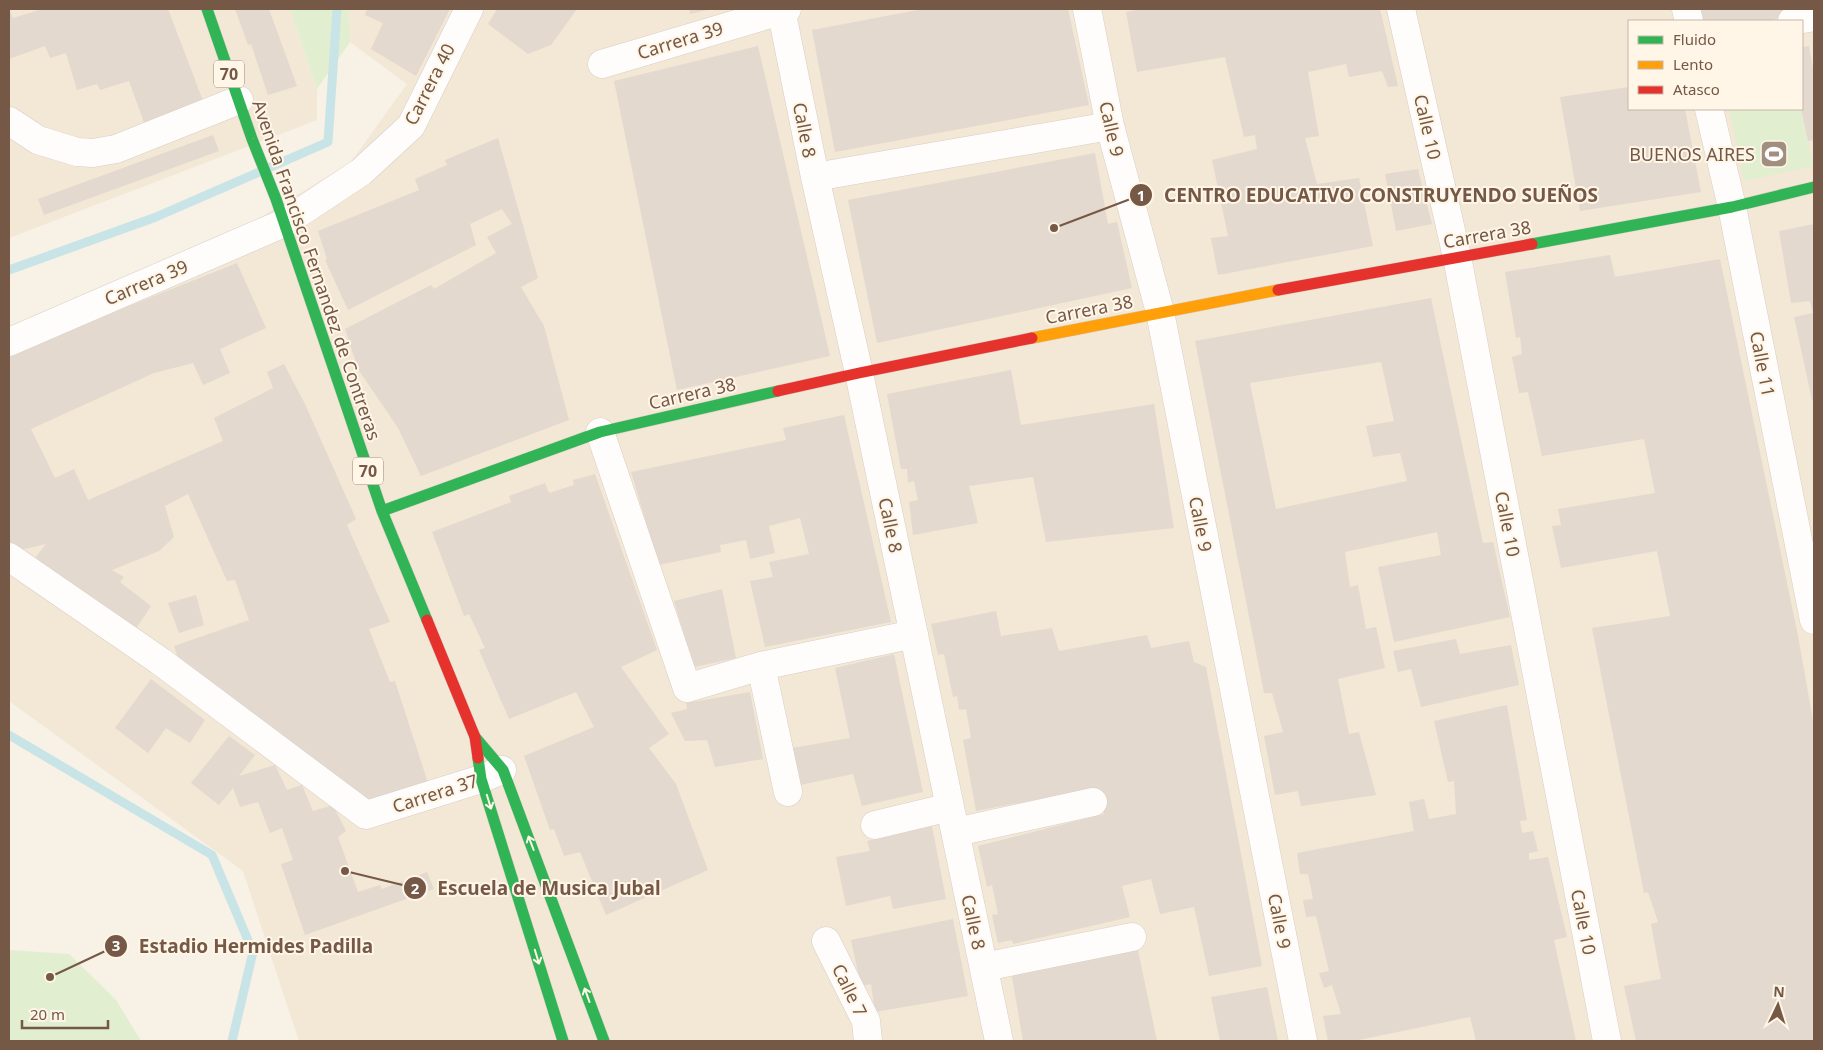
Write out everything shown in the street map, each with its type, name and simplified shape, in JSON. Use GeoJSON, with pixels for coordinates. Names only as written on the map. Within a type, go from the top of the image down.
{"type":"FeatureCollection","features":[{"type":"Feature","properties":{"kind":"street","name":"Avenida Francisco Fernandez de Contreras"},"geometry":{"type":"LineString","coordinates":[[207,9],[252,139],[280,211],[382,511],[475,737],[604,1041]]}},
{"type":"Feature","properties":{"kind":"street","name":"Carrera 40"},"geometry":{"type":"LineString","coordinates":[[280,211],[361,172],[411,126],[469,9]]}},
{"type":"Feature","properties":{"kind":"street","name":"Carrera 39"},"geometry":{"type":"LineString","coordinates":[[602,64],[783,9]]}},
{"type":"Feature","properties":{"kind":"street","name":"Calle 8"},"geometry":{"type":"LineString","coordinates":[[783,9],[815,177],[859,373],[999,1041]]}},
{"type":"Feature","properties":{"kind":"street","name":"Calle 9"},"geometry":{"type":"LineString","coordinates":[[1087,9],[1110,126],[1160,312],[1303,1041]]}},
{"type":"Feature","properties":{"kind":"street","name":"Calle 10"},"geometry":{"type":"LineString","coordinates":[[1401,9],[1457,257],[1607,1041]]}},
{"type":"Feature","properties":{"kind":"street"},"geometry":{"type":"LineString","coordinates":[[1798,20],[1814,17]]}},
{"type":"Feature","properties":{"kind":"street"},"geometry":{"type":"LineString","coordinates":[[9,121],[38,140],[77,152],[93,153],[116,148],[239,100]]}},
{"type":"Feature","properties":{"kind":"street","name":"Calle 11"},"geometry":{"type":"LineString","coordinates":[[1709,110],[1732,207],[1814,620]]}},
{"type":"Feature","properties":{"kind":"street"},"geometry":{"type":"LineString","coordinates":[[815,177],[1110,126]]}},
{"type":"Feature","properties":{"kind":"street","name":"Carrera 38"},"geometry":{"type":"LineString","coordinates":[[382,511],[600,432],[859,373],[1160,312],[1732,207],[1814,187]]}},
{"type":"Feature","properties":{"kind":"street","name":"Carrera 39"},"geometry":{"type":"LineString","coordinates":[[9,342],[280,211]]}},
{"type":"Feature","properties":{"kind":"street"},"geometry":{"type":"LineString","coordinates":[[600,432],[687,688],[761,666],[914,634]]}},
{"type":"Feature","properties":{"kind":"street","name":"Carrera 37"},"geometry":{"type":"LineString","coordinates":[[9,557],[160,661],[366,815],[492,774]]}},
{"type":"Feature","properties":{"kind":"street"},"geometry":{"type":"LineString","coordinates":[[761,666],[788,792]]}},
{"type":"Feature","properties":{"kind":"street","name":"Avenida Francisco Fernandez de Contreras"},"geometry":{"type":"LineString","coordinates":[[475,737],[492,774],[563,1041]]}},
{"type":"Feature","properties":{"kind":"street"},"geometry":{"type":"LineString","coordinates":[[875,825],[953,819],[1093,802]]}},
{"type":"Feature","properties":{"kind":"street"},"geometry":{"type":"LineString","coordinates":[[984,968],[1132,937]]}},
{"type":"Feature","properties":{"kind":"street","name":"Calle 7"},"geometry":{"type":"LineString","coordinates":[[826,941],[866,1021],[868,1041]]}},
{"type":"Feature","properties":{"kind":"shaded area"},"geometry":{"type":"Polygon","coordinates":[[[9,9],[290,9],[317,89],[317,120],[9,238],[9,9]]]}},
{"type":"Feature","properties":{"kind":"shaded area"},"geometry":{"type":"Polygon","coordinates":[[[348,9],[1814,9],[1814,1041],[299,1041],[243,871],[9,701],[9,330],[245,227],[351,162],[407,84],[350,42],[348,9]]]}},
{"type":"Feature","properties":{"kind":"green space"},"geometry":{"type":"Polygon","coordinates":[[[290,9],[348,9],[350,42],[317,89],[290,9]]]}},
{"type":"Feature","properties":{"kind":"green space","name":"BUENOS AIRES"},"geometry":{"type":"Polygon","coordinates":[[[1729,110],[1801,110],[1813,166],[1744,181],[1729,110]]]}},
{"type":"Feature","properties":{"kind":"green space"},"geometry":{"type":"Polygon","coordinates":[[[9,950],[69,954],[116,1000],[141,1041],[9,1041],[9,950]]]}},
{"type":"Feature","properties":{"kind":"building"},"geometry":{"type":"Polygon","coordinates":[[[9,9],[13,18],[42,9],[168,9],[205,106],[146,128],[129,81],[100,90],[97,84],[77,90],[66,53],[50,58],[45,46],[9,59],[9,9]]]}},
{"type":"Feature","properties":{"kind":"building"},"geometry":{"type":"Polygon","coordinates":[[[235,9],[269,9],[297,86],[268,95],[251,44],[248,45],[235,9]]]}},
{"type":"Feature","properties":{"kind":"building"},"geometry":{"type":"Polygon","coordinates":[[[367,9],[450,9],[416,76],[371,49],[383,23],[365,15],[367,9]]]}},
{"type":"Feature","properties":{"kind":"building"},"geometry":{"type":"Polygon","coordinates":[[[497,9],[577,9],[551,45],[528,54],[488,24],[497,9]]]}},
{"type":"Feature","properties":{"kind":"building"},"geometry":{"type":"Polygon","coordinates":[[[689,9],[707,9],[707,10],[690,14],[689,9]]]}},
{"type":"Feature","properties":{"kind":"building"},"geometry":{"type":"Polygon","coordinates":[[[923,9],[1068,9],[1089,105],[835,152],[812,30],[923,9]]]}},
{"type":"Feature","properties":{"kind":"building"},"geometry":{"type":"Polygon","coordinates":[[[1140,9],[1380,9],[1398,86],[1388,87],[1382,71],[1349,77],[1346,64],[1308,72],[1319,136],[1305,138],[1317,184],[1359,178],[1373,246],[1218,275],[1211,238],[1228,236],[1212,160],[1257,149],[1255,135],[1244,137],[1225,57],[1137,72],[1126,12],[1140,9]]]}},
{"type":"Feature","properties":{"kind":"building"},"geometry":{"type":"Polygon","coordinates":[[[1700,9],[1814,9],[1814,11],[1771,20],[1702,20],[1700,9]]]}},
{"type":"Feature","properties":{"kind":"building"},"geometry":{"type":"Polygon","coordinates":[[[758,46],[830,356],[677,390],[614,81],[758,46]]]}},
{"type":"Feature","properties":{"kind":"building"},"geometry":{"type":"Polygon","coordinates":[[[1809,46],[1814,74],[1814,140],[1808,141],[1801,110],[1803,110],[1803,47],[1809,46]]]}},
{"type":"Feature","properties":{"kind":"building"},"geometry":{"type":"Polygon","coordinates":[[[1628,87],[1628,110],[1685,110],[1701,192],[1580,211],[1560,97],[1628,87]]]}},
{"type":"Feature","properties":{"kind":"building"},"geometry":{"type":"Polygon","coordinates":[[[213,135],[219,151],[44,215],[38,199],[213,135]]]}},
{"type":"Feature","properties":{"kind":"building"},"geometry":{"type":"Polygon","coordinates":[[[498,138],[538,278],[521,287],[544,326],[569,420],[421,476],[398,428],[358,369],[345,329],[431,285],[434,289],[496,253],[487,237],[512,224],[502,209],[470,224],[476,245],[348,310],[325,260],[327,259],[318,231],[419,190],[415,179],[447,165],[445,160],[498,138]]]}},
{"type":"Feature","properties":{"kind":"building"},"geometry":{"type":"Polygon","coordinates":[[[1095,153],[1108,224],[1117,222],[1132,288],[877,343],[848,200],[1095,153]]]}},
{"type":"Feature","properties":{"kind":"building"},"geometry":{"type":"Polygon","coordinates":[[[1418,169],[1432,224],[1396,231],[1385,174],[1418,169]]]}},
{"type":"Feature","properties":{"kind":"building"},"geometry":{"type":"Polygon","coordinates":[[[1814,224],[1814,400],[1812,400],[1794,317],[1813,313],[1810,301],[1791,303],[1779,231],[1814,224]]]}},
{"type":"Feature","properties":{"kind":"building"},"geometry":{"type":"Polygon","coordinates":[[[1610,255],[1615,277],[1720,259],[1798,636],[1814,726],[1814,1041],[1636,1041],[1624,986],[1661,979],[1651,924],[1658,922],[1648,892],[1644,893],[1592,628],[1670,616],[1657,551],[1561,568],[1552,526],[1561,525],[1558,509],[1655,493],[1644,439],[1542,456],[1528,392],[1519,393],[1512,357],[1522,354],[1520,337],[1516,338],[1505,272],[1610,255]]]}},
{"type":"Feature","properties":{"kind":"building"},"geometry":{"type":"Polygon","coordinates":[[[237,263],[266,328],[220,349],[230,373],[203,385],[193,363],[154,373],[31,429],[55,478],[74,469],[88,500],[223,441],[214,418],[273,388],[267,372],[284,364],[305,404],[356,519],[347,525],[390,622],[369,629],[390,682],[395,681],[428,783],[370,802],[178,658],[174,646],[249,620],[235,580],[227,581],[188,494],[165,506],[174,537],[159,551],[112,570],[124,577],[120,582],[151,606],[135,630],[35,558],[46,544],[21,550],[9,542],[9,357],[237,263]]]}},
{"type":"Feature","properties":{"kind":"building"},"geometry":{"type":"Polygon","coordinates":[[[1431,298],[1483,543],[1493,542],[1510,617],[1394,642],[1378,567],[1441,555],[1437,532],[1345,552],[1350,587],[1358,585],[1366,629],[1376,627],[1385,668],[1338,679],[1349,734],[1359,732],[1376,795],[1301,806],[1298,791],[1275,795],[1264,736],[1283,732],[1272,693],[1264,693],[1195,341],[1431,298]],[[1381,362],[1250,383],[1276,509],[1407,481],[1400,453],[1373,457],[1366,426],[1394,421],[1381,362]]]}},
{"type":"Feature","properties":{"kind":"building"},"geometry":{"type":"Polygon","coordinates":[[[1011,370],[1021,425],[1154,404],[1174,528],[1046,542],[1033,477],[969,486],[978,523],[913,535],[909,502],[918,500],[914,481],[908,483],[907,469],[901,469],[887,394],[1011,370]]]}},
{"type":"Feature","properties":{"kind":"building"},"geometry":{"type":"Polygon","coordinates":[[[844,415],[891,622],[765,647],[750,581],[773,577],[769,562],[809,554],[800,518],[769,526],[775,553],[750,559],[746,540],[720,545],[721,552],[659,565],[631,472],[786,440],[783,428],[844,415]]]}},
{"type":"Feature","properties":{"kind":"building"},"geometry":{"type":"Polygon","coordinates":[[[595,474],[657,650],[621,667],[669,734],[649,748],[676,784],[708,870],[606,915],[580,852],[564,856],[554,829],[550,830],[524,756],[594,727],[576,692],[509,719],[479,650],[485,648],[469,614],[464,616],[432,532],[511,502],[509,496],[545,483],[549,493],[574,485],[573,480],[595,474]]]}},
{"type":"Feature","properties":{"kind":"building"},"geometry":{"type":"Polygon","coordinates":[[[722,589],[736,658],[694,667],[674,601],[722,589]]]}},
{"type":"Feature","properties":{"kind":"building"},"geometry":{"type":"Polygon","coordinates":[[[196,595],[204,625],[179,633],[168,603],[196,595]]]}},
{"type":"Feature","properties":{"kind":"building"},"geometry":{"type":"Polygon","coordinates":[[[996,611],[1001,636],[1052,628],[1059,651],[1147,635],[1151,648],[1189,641],[1194,662],[1206,667],[1262,966],[1209,976],[1194,907],[1160,914],[1151,879],[1122,886],[1130,917],[1013,944],[1012,940],[998,943],[992,915],[998,914],[992,885],[987,887],[978,846],[1104,814],[1097,788],[976,811],[963,740],[971,738],[966,709],[959,710],[957,696],[953,697],[944,654],[938,655],[931,624],[996,611]]]}},
{"type":"Feature","properties":{"kind":"building"},"geometry":{"type":"Polygon","coordinates":[[[1456,639],[1460,654],[1511,645],[1519,685],[1421,707],[1411,669],[1398,672],[1393,651],[1456,639]]]}},
{"type":"Feature","properties":{"kind":"building"},"geometry":{"type":"Polygon","coordinates":[[[894,654],[923,792],[862,806],[853,774],[800,785],[792,748],[850,738],[835,668],[894,654]]]}},
{"type":"Feature","properties":{"kind":"building"},"geometry":{"type":"Polygon","coordinates":[[[151,679],[205,720],[190,743],[166,728],[148,753],[115,728],[151,679]]]}},
{"type":"Feature","properties":{"kind":"building"},"geometry":{"type":"Polygon","coordinates":[[[750,692],[763,759],[715,767],[707,740],[685,741],[671,713],[687,709],[686,703],[750,692]]]}},
{"type":"Feature","properties":{"kind":"building"},"geometry":{"type":"Polygon","coordinates":[[[1507,705],[1527,820],[1520,821],[1522,833],[1533,831],[1538,851],[1529,853],[1529,860],[1548,857],[1567,937],[1554,940],[1576,1041],[1476,1041],[1470,1017],[1354,1041],[1328,1041],[1323,1016],[1341,1014],[1332,985],[1324,988],[1319,973],[1329,971],[1316,916],[1306,917],[1303,900],[1313,899],[1308,874],[1300,874],[1297,853],[1414,831],[1409,802],[1424,799],[1429,819],[1456,814],[1454,781],[1448,782],[1434,721],[1507,705]]]}},
{"type":"Feature","properties":{"kind":"building"},"geometry":{"type":"Polygon","coordinates":[[[229,736],[255,755],[239,776],[275,765],[287,790],[302,785],[313,811],[333,805],[346,831],[338,837],[358,892],[380,885],[382,889],[427,872],[434,889],[305,935],[281,864],[293,860],[282,828],[270,833],[258,802],[240,807],[233,788],[219,805],[191,783],[229,736]]]}},
{"type":"Feature","properties":{"kind":"building"},"geometry":{"type":"Polygon","coordinates":[[[932,826],[946,899],[893,909],[890,896],[846,906],[836,857],[870,851],[867,841],[932,826]]]}},
{"type":"Feature","properties":{"kind":"building"},"geometry":{"type":"Polygon","coordinates":[[[953,919],[968,996],[875,1012],[871,984],[861,986],[851,940],[953,919]]]}},
{"type":"Feature","properties":{"kind":"building"},"geometry":{"type":"Polygon","coordinates":[[[1136,941],[1157,1041],[1023,1041],[1011,971],[1136,941]]]}},
{"type":"Feature","properties":{"kind":"building"},"geometry":{"type":"Polygon","coordinates":[[[1267,987],[1278,1041],[1220,1041],[1211,997],[1267,987]]]}},
{"type":"Feature","properties":{"kind":"waterway"},"geometry":{"type":"LineString","coordinates":[[9,270],[156,217],[328,142],[337,9]]}},
{"type":"Feature","properties":{"kind":"waterway"},"geometry":{"type":"LineString","coordinates":[[9,735],[212,855],[253,952],[232,1041]]}},
{"type":"Feature","properties":{"kind":"traffic: fast"},"geometry":{"type":"LineString","coordinates":[[207,9],[252,139],[276,199],[382,511],[427,620]]}},
{"type":"Feature","properties":{"kind":"traffic: fast"},"geometry":{"type":"LineString","coordinates":[[1532,244],[1732,207],[1814,187]]}},
{"type":"Feature","properties":{"kind":"traffic: fast"},"geometry":{"type":"LineString","coordinates":[[382,511],[600,432],[778,391]]}},
{"type":"Feature","properties":{"kind":"traffic: fast"},"geometry":{"type":"LineString","coordinates":[[475,737],[503,770],[604,1041]]}},
{"type":"Feature","properties":{"kind":"traffic: fast"},"geometry":{"type":"LineString","coordinates":[[478,758],[481,779],[563,1041]]}},
{"type":"Feature","properties":{"kind":"traffic: slow"},"geometry":{"type":"LineString","coordinates":[[1032,338],[1278,290]]}},
{"type":"Feature","properties":{"kind":"traffic: jam"},"geometry":{"type":"LineString","coordinates":[[1278,290],[1532,244]]}},
{"type":"Feature","properties":{"kind":"traffic: jam"},"geometry":{"type":"LineString","coordinates":[[778,391],[1032,338]]}},
{"type":"Feature","properties":{"kind":"traffic: jam"},"geometry":{"type":"LineString","coordinates":[[427,620],[475,737],[478,758]]}},
{"type":"Feature","properties":{"kind":"place","name":"BUENOS AIRES"},"geometry":{"type":"Point","coordinates":[1774,154]}},
{"type":"Feature","properties":{"kind":"place","name":"CENTRO EDUCATIVO CONSTRUYENDO SUEÑOS"},"geometry":{"type":"Point","coordinates":[1054,228]}},
{"type":"Feature","properties":{"kind":"place","name":"Escuela de Musica Jubal"},"geometry":{"type":"Point","coordinates":[345,871]}},
{"type":"Feature","properties":{"kind":"place","name":"Estadio Hermides Padilla"},"geometry":{"type":"Point","coordinates":[50,977]}}]}
